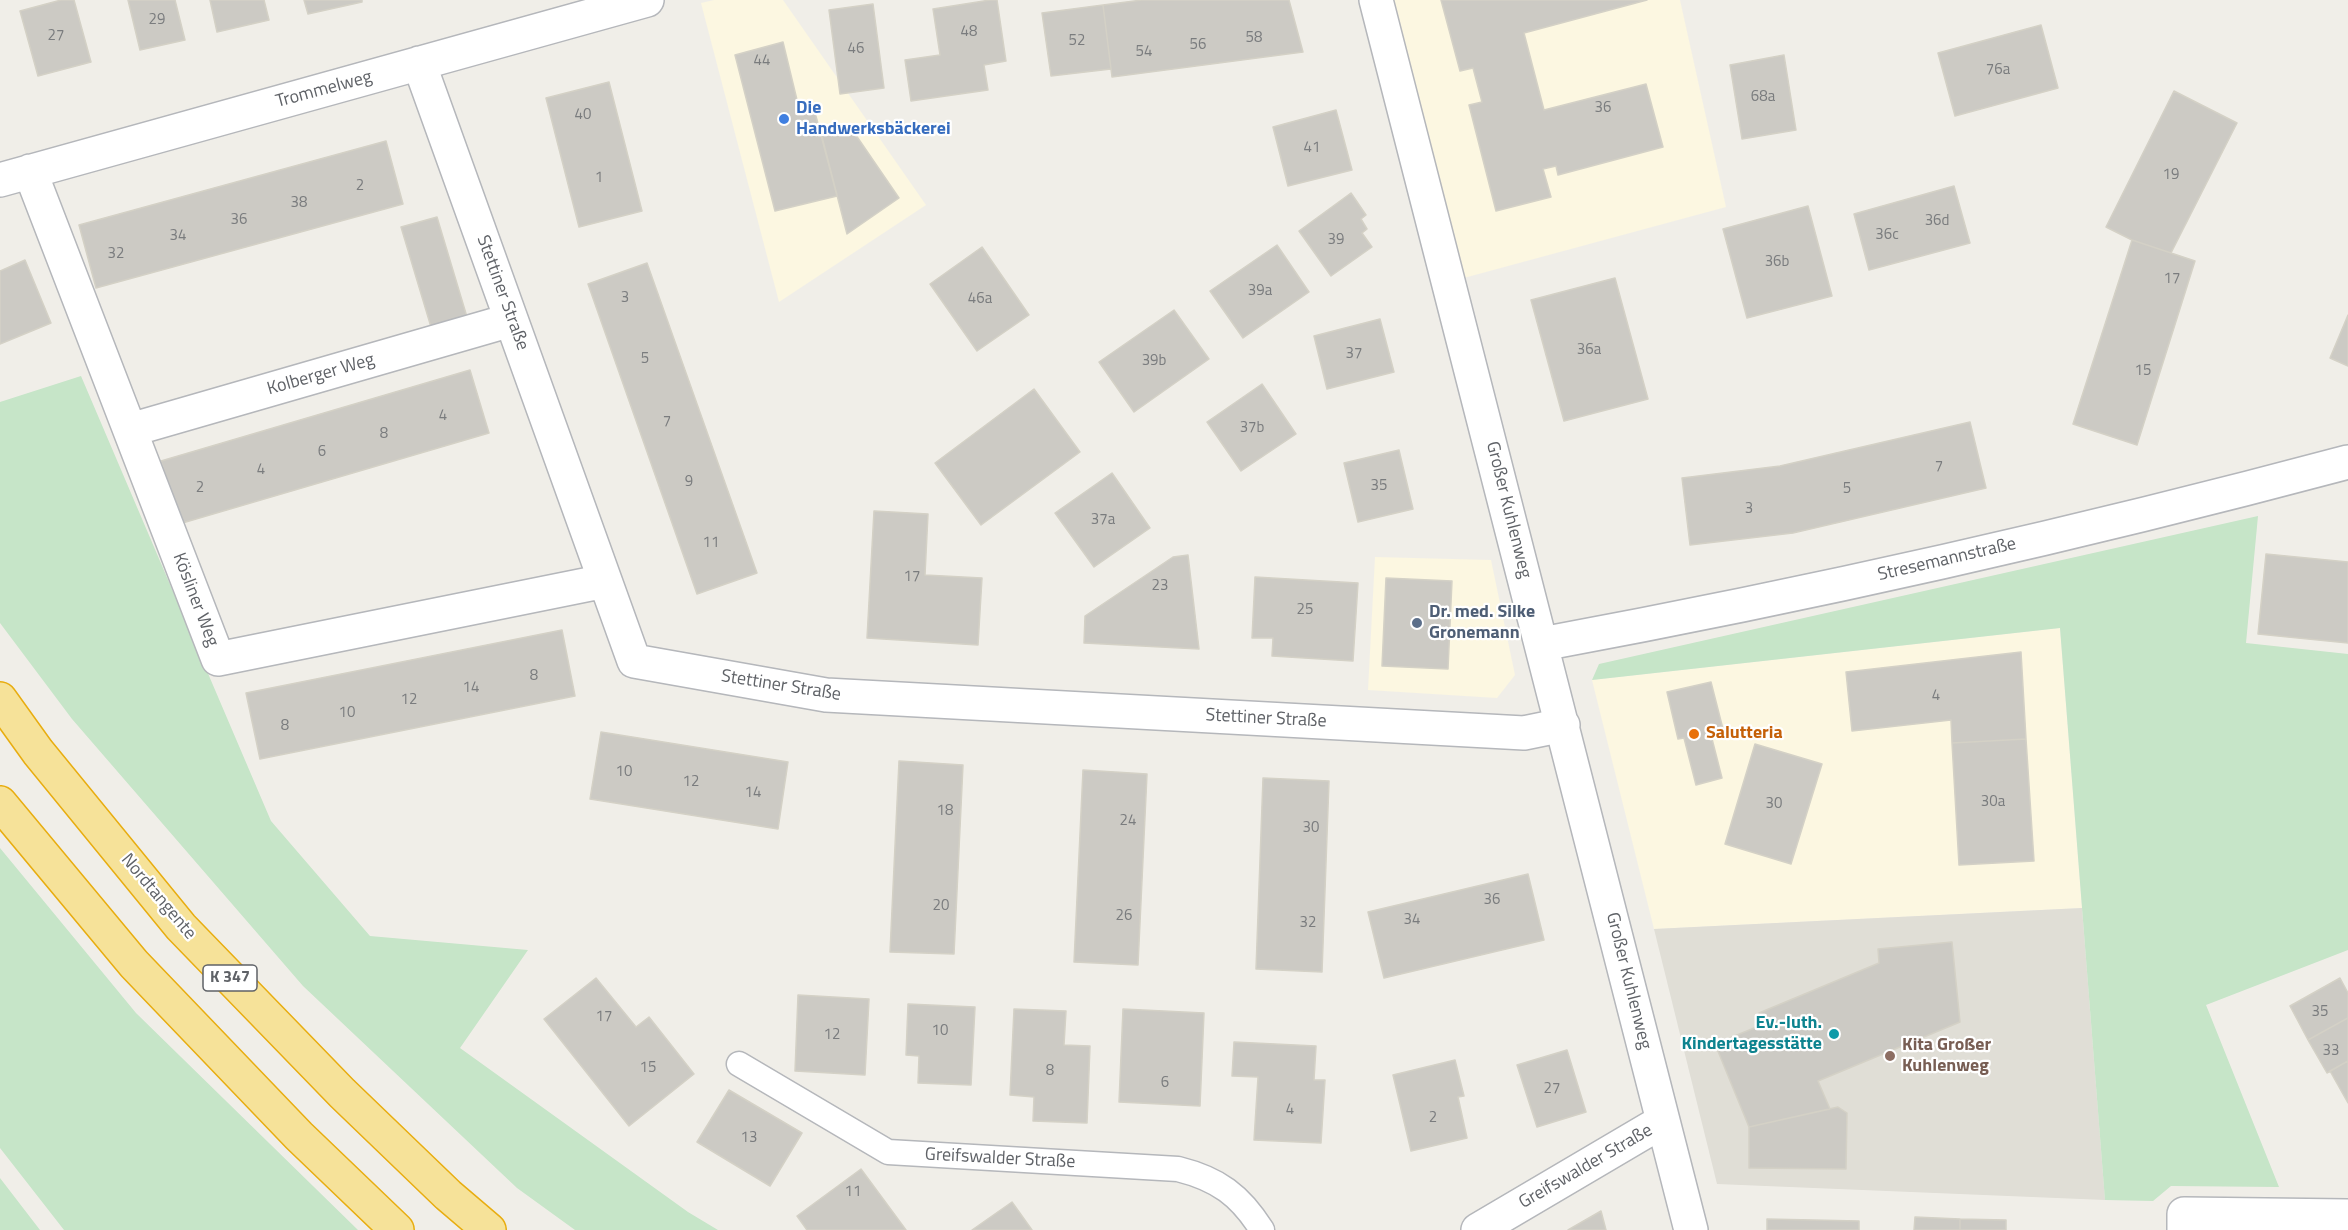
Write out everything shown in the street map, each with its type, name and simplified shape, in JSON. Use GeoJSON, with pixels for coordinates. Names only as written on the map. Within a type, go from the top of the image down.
{"type":"FeatureCollection","features":[{"type":"Feature","properties":{"kind":"highway","name":"Nordtangente"},"geometry":{"type":"LineString","coordinates":[[0,699],[38,752],[181,927],[342,1093],[448,1195],[489,1230]]}},
{"type":"Feature","properties":{"kind":"highway"},"geometry":{"type":"LineString","coordinates":[[0,803],[134,964],[299,1136],[397,1230]]}},
{"type":"Feature","properties":{"kind":"street","name":"Trommelweg"},"geometry":{"type":"LineString","coordinates":[[15,175],[648,0]]}},
{"type":"Feature","properties":{"kind":"street","name":"Großer Kuhlenweg"},"geometry":{"type":"LineString","coordinates":[[1377,0],[1691,1230]]}},
{"type":"Feature","properties":{"kind":"street","name":"Stettiner Straße"},"geometry":{"type":"LineString","coordinates":[[419,63],[634,661],[826,695],[1524,733],[1563,725]]}},
{"type":"Feature","properties":{"kind":"street","name":"Kösliner Weg"},"geometry":{"type":"LineString","coordinates":[[15,175],[130,430],[218,659],[605,581]]}},
{"type":"Feature","properties":{"kind":"street","name":"Kolberger Weg"},"geometry":{"type":"LineString","coordinates":[[130,430],[511,320]]}},
{"type":"Feature","properties":{"kind":"street","name":"Stresemannstraße"},"geometry":{"type":"LineString","coordinates":[[1542,644],[1790,597],[2221,496],[2348,462]]}},
{"type":"Feature","properties":{"kind":"street","name":"Greifswalder Straße"},"geometry":{"type":"LineString","coordinates":[[1478,1230],[1663,1121]]}},
{"type":"Feature","properties":{"kind":"street"},"geometry":{"type":"LineString","coordinates":[[2184,1230],[2184,1214],[2348,1216]]}},
{"type":"Feature","properties":{"kind":"lane","name":"Greifswalder Straße"},"geometry":{"type":"LineString","coordinates":[[739,1064],[888,1152],[1178,1168],[1199,1174],[1236,1196],[1251,1212],[1262,1230]]}},
{"type":"Feature","properties":{"kind":"shaded area"},"geometry":{"type":"Polygon","coordinates":[[[714,0],[783,0],[926,205],[779,302],[701,3],[714,0]]]}},
{"type":"Feature","properties":{"kind":"shaded area"},"geometry":{"type":"Polygon","coordinates":[[[1376,0],[1680,0],[1726,207],[1449,282],[1376,0]]]}},
{"type":"Feature","properties":{"kind":"shaded area"},"geometry":{"type":"Polygon","coordinates":[[[1375,557],[1491,560],[1515,675],[1497,698],[1368,690],[1375,557]]]}},
{"type":"Feature","properties":{"kind":"shaded area"},"geometry":{"type":"Polygon","coordinates":[[[2060,628],[2082,908],[1654,929],[1592,680],[2060,628]]]}},
{"type":"Feature","properties":{"kind":"shaded area","name":"Kita Großer Kuhlenweg"},"geometry":{"type":"Polygon","coordinates":[[[2082,908],[2105,1200],[1717,1184],[1654,929],[2082,908]]]}},
{"type":"Feature","properties":{"kind":"green space"},"geometry":{"type":"Polygon","coordinates":[[[81,376],[271,821],[370,936],[528,950],[460,1048],[688,1212],[718,1230],[575,1230],[517,1188],[303,986],[72,719],[0,623],[0,402],[81,376]]]}},
{"type":"Feature","properties":{"kind":"green space"},"geometry":{"type":"Polygon","coordinates":[[[2258,516],[2246,643],[2348,654],[2348,950],[2206,1005],[2279,1187],[2171,1186],[2153,1201],[2105,1200],[2060,628],[1592,680],[1599,664],[2258,516]]]}},
{"type":"Feature","properties":{"kind":"green space"},"geometry":{"type":"Polygon","coordinates":[[[0,848],[136,1013],[358,1230],[64,1230],[0,1148],[0,848]]]}},
{"type":"Feature","properties":{"kind":"green space"},"geometry":{"type":"Polygon","coordinates":[[[0,1178],[40,1230],[0,1230],[0,1178]]]}},
{"type":"Feature","properties":{"kind":"building"},"geometry":{"type":"Polygon","coordinates":[[[61,0],[74,0],[91,62],[38,76],[20,11],[61,0]]]}},
{"type":"Feature","properties":{"kind":"building"},"geometry":{"type":"Polygon","coordinates":[[[128,0],[175,0],[185,40],[140,50],[128,0]]]}},
{"type":"Feature","properties":{"kind":"building"},"geometry":{"type":"Polygon","coordinates":[[[210,0],[264,0],[269,20],[217,32],[210,0]]]}},
{"type":"Feature","properties":{"kind":"building"},"geometry":{"type":"Polygon","coordinates":[[[304,0],[362,0],[362,2],[308,14],[304,0]]]}},
{"type":"Feature","properties":{"kind":"building"},"geometry":{"type":"Polygon","coordinates":[[[997,0],[1006,61],[984,65],[988,90],[911,101],[905,60],[940,55],[933,9],[997,0]]]}},
{"type":"Feature","properties":{"kind":"building"},"geometry":{"type":"Polygon","coordinates":[[[1142,0],[1289,0],[1303,52],[1112,77],[1103,5],[1142,0]]]}},
{"type":"Feature","properties":{"kind":"building"},"geometry":{"type":"Polygon","coordinates":[[[1441,0],[1647,0],[1524,33],[1544,110],[1646,84],[1663,147],[1558,175],[1556,166],[1543,169],[1551,197],[1496,211],[1469,105],[1482,102],[1473,68],[1460,71],[1441,0]]]}},
{"type":"Feature","properties":{"kind":"building"},"geometry":{"type":"Polygon","coordinates":[[[873,4],[884,88],[840,94],[829,10],[873,4]]]}},
{"type":"Feature","properties":{"kind":"building"},"geometry":{"type":"Polygon","coordinates":[[[1103,5],[1111,69],[1051,76],[1042,13],[1103,5]]]}},
{"type":"Feature","properties":{"kind":"building"},"geometry":{"type":"Polygon","coordinates":[[[2041,25],[2058,88],[1955,116],[1938,53],[2041,25]]]}},
{"type":"Feature","properties":{"kind":"building","name":"Die Handwerksbäckerei"},"geometry":{"type":"Polygon","coordinates":[[[783,42],[798,104],[812,101],[837,196],[775,211],[735,55],[783,42]]]}},
{"type":"Feature","properties":{"kind":"building"},"geometry":{"type":"Polygon","coordinates":[[[1784,55],[1796,130],[1742,139],[1730,65],[1784,55]]]}},
{"type":"Feature","properties":{"kind":"building"},"geometry":{"type":"Polygon","coordinates":[[[609,82],[642,211],[579,227],[546,98],[609,82]]]}},
{"type":"Feature","properties":{"kind":"building"},"geometry":{"type":"Polygon","coordinates":[[[2174,91],[2237,123],[2171,253],[2132,240],[2106,227],[2174,91]]]}},
{"type":"Feature","properties":{"kind":"building"},"geometry":{"type":"Polygon","coordinates":[[[1336,110],[1352,170],[1288,186],[1273,127],[1336,110]]]}},
{"type":"Feature","properties":{"kind":"building"},"geometry":{"type":"Polygon","coordinates":[[[849,125],[899,198],[847,234],[821,133],[849,125]]]}},
{"type":"Feature","properties":{"kind":"building"},"geometry":{"type":"Polygon","coordinates":[[[386,141],[403,204],[96,288],[79,225],[386,141]]]}},
{"type":"Feature","properties":{"kind":"building"},"geometry":{"type":"Polygon","coordinates":[[[1954,186],[1970,243],[1869,270],[1854,214],[1954,186]]]}},
{"type":"Feature","properties":{"kind":"building"},"geometry":{"type":"Polygon","coordinates":[[[1351,193],[1366,215],[1361,219],[1367,229],[1362,233],[1372,247],[1331,276],[1299,231],[1351,193]]]}},
{"type":"Feature","properties":{"kind":"building"},"geometry":{"type":"Polygon","coordinates":[[[1808,206],[1832,296],[1747,318],[1723,229],[1808,206]]]}},
{"type":"Feature","properties":{"kind":"building"},"geometry":{"type":"Polygon","coordinates":[[[437,217],[467,317],[431,327],[401,227],[437,217]]]}},
{"type":"Feature","properties":{"kind":"building"},"geometry":{"type":"Polygon","coordinates":[[[2132,240],[2195,261],[2137,445],[2073,424],[2132,240]]]}},
{"type":"Feature","properties":{"kind":"building"},"geometry":{"type":"Polygon","coordinates":[[[1277,245],[1309,292],[1243,338],[1210,291],[1277,245]]]}},
{"type":"Feature","properties":{"kind":"building"},"geometry":{"type":"Polygon","coordinates":[[[982,247],[1029,315],[977,351],[930,284],[982,247]]]}},
{"type":"Feature","properties":{"kind":"building"},"geometry":{"type":"Polygon","coordinates":[[[25,260],[51,323],[0,344],[0,271],[25,260]]]}},
{"type":"Feature","properties":{"kind":"building"},"geometry":{"type":"Polygon","coordinates":[[[647,263],[757,573],[697,594],[588,284],[647,263]]]}},
{"type":"Feature","properties":{"kind":"building"},"geometry":{"type":"Polygon","coordinates":[[[1615,278],[1648,399],[1564,421],[1531,300],[1615,278]]]}},
{"type":"Feature","properties":{"kind":"building"},"geometry":{"type":"Polygon","coordinates":[[[1174,310],[1209,359],[1134,412],[1099,362],[1174,310]]]}},
{"type":"Feature","properties":{"kind":"building"},"geometry":{"type":"Polygon","coordinates":[[[2348,315],[2348,366],[2330,358],[2348,315]]]}},
{"type":"Feature","properties":{"kind":"building"},"geometry":{"type":"Polygon","coordinates":[[[1380,319],[1394,372],[1327,389],[1314,336],[1380,319]]]}},
{"type":"Feature","properties":{"kind":"building"},"geometry":{"type":"Polygon","coordinates":[[[470,370],[489,433],[179,524],[161,461],[470,370]]]}},
{"type":"Feature","properties":{"kind":"building"},"geometry":{"type":"Polygon","coordinates":[[[1262,384],[1296,434],[1241,471],[1207,422],[1262,384]]]}},
{"type":"Feature","properties":{"kind":"building"},"geometry":{"type":"Polygon","coordinates":[[[1034,389],[1080,452],[981,525],[935,463],[1034,389]]]}},
{"type":"Feature","properties":{"kind":"building"},"geometry":{"type":"Polygon","coordinates":[[[1970,422],[1986,488],[1793,533],[1690,545],[1682,478],[1780,466],[1970,422]]]}},
{"type":"Feature","properties":{"kind":"building"},"geometry":{"type":"Polygon","coordinates":[[[1399,450],[1413,509],[1358,522],[1344,463],[1399,450]]]}},
{"type":"Feature","properties":{"kind":"building"},"geometry":{"type":"Polygon","coordinates":[[[1112,473],[1150,528],[1094,567],[1055,513],[1112,473]]]}},
{"type":"Feature","properties":{"kind":"building"},"geometry":{"type":"Polygon","coordinates":[[[874,511],[928,514],[925,575],[982,578],[978,645],[867,638],[874,511]]]}},
{"type":"Feature","properties":{"kind":"building"},"geometry":{"type":"Polygon","coordinates":[[[2266,554],[2348,562],[2348,643],[2258,634],[2266,554]]]}},
{"type":"Feature","properties":{"kind":"building"},"geometry":{"type":"Polygon","coordinates":[[[1188,555],[1199,649],[1084,643],[1085,616],[1173,557],[1188,555]]]}},
{"type":"Feature","properties":{"kind":"building"},"geometry":{"type":"Polygon","coordinates":[[[1255,577],[1358,583],[1353,661],[1272,656],[1273,638],[1252,638],[1255,577]]]}},
{"type":"Feature","properties":{"kind":"building","name":"Dr. med. Silke Gronemann"},"geometry":{"type":"Polygon","coordinates":[[[1386,578],[1452,581],[1448,669],[1382,666],[1386,578]]]}},
{"type":"Feature","properties":{"kind":"building"},"geometry":{"type":"Polygon","coordinates":[[[562,630],[575,696],[260,759],[246,693],[562,630]]]}},
{"type":"Feature","properties":{"kind":"building"},"geometry":{"type":"Polygon","coordinates":[[[2021,652],[2026,739],[1952,743],[1951,720],[1852,731],[1846,672],[2021,652]]]}},
{"type":"Feature","properties":{"kind":"building","name":"Salutteria"},"geometry":{"type":"Polygon","coordinates":[[[1711,682],[1723,729],[1710,731],[1722,778],[1696,785],[1684,738],[1678,739],[1667,692],[1711,682]]]}},
{"type":"Feature","properties":{"kind":"building"},"geometry":{"type":"Polygon","coordinates":[[[601,732],[788,762],[778,829],[590,799],[601,732]]]}},
{"type":"Feature","properties":{"kind":"building"},"geometry":{"type":"Polygon","coordinates":[[[2026,739],[2034,861],[1959,865],[1952,743],[2026,739]]]}},
{"type":"Feature","properties":{"kind":"building"},"geometry":{"type":"Polygon","coordinates":[[[1755,744],[1822,764],[1791,864],[1725,844],[1755,744]]]}},
{"type":"Feature","properties":{"kind":"building"},"geometry":{"type":"Polygon","coordinates":[[[899,761],[963,765],[954,954],[890,952],[899,761]]]}},
{"type":"Feature","properties":{"kind":"building"},"geometry":{"type":"Polygon","coordinates":[[[1083,770],[1147,774],[1138,965],[1074,962],[1083,770]]]}},
{"type":"Feature","properties":{"kind":"building"},"geometry":{"type":"Polygon","coordinates":[[[1263,778],[1329,781],[1322,972],[1256,969],[1263,778]]]}},
{"type":"Feature","properties":{"kind":"building"},"geometry":{"type":"Polygon","coordinates":[[[1528,874],[1544,940],[1384,978],[1368,912],[1528,874]]]}},
{"type":"Feature","properties":{"kind":"building","name":"Ev.-luth. Kindertagesstätte"},"geometry":{"type":"Polygon","coordinates":[[[1952,942],[1960,1022],[1818,1081],[1830,1109],[1749,1127],[1715,1044],[1764,1024],[1759,1013],[1879,963],[1878,949],[1952,942]]]}},
{"type":"Feature","properties":{"kind":"building"},"geometry":{"type":"Polygon","coordinates":[[[596,978],[636,1027],[649,1017],[694,1074],[629,1126],[544,1019],[596,978]]]}},
{"type":"Feature","properties":{"kind":"building"},"geometry":{"type":"Polygon","coordinates":[[[2340,978],[2348,993],[2348,1018],[2308,1040],[2290,1006],[2340,978]]]}},
{"type":"Feature","properties":{"kind":"building"},"geometry":{"type":"Polygon","coordinates":[[[798,995],[869,999],[865,1075],[795,1071],[798,995]]]}},
{"type":"Feature","properties":{"kind":"building"},"geometry":{"type":"Polygon","coordinates":[[[908,1004],[975,1007],[971,1085],[918,1083],[919,1056],[906,1055],[908,1004]]]}},
{"type":"Feature","properties":{"kind":"building"},"geometry":{"type":"Polygon","coordinates":[[[1014,1009],[1066,1011],[1064,1045],[1090,1046],[1087,1123],[1033,1121],[1034,1097],[1010,1095],[1014,1009]]]}},
{"type":"Feature","properties":{"kind":"building"},"geometry":{"type":"Polygon","coordinates":[[[1123,1009],[1204,1013],[1200,1106],[1119,1102],[1123,1009]]]}},
{"type":"Feature","properties":{"kind":"building"},"geometry":{"type":"Polygon","coordinates":[[[2348,1018],[2348,1061],[2327,1073],[2308,1040],[2348,1018]]]}},
{"type":"Feature","properties":{"kind":"building"},"geometry":{"type":"Polygon","coordinates":[[[1234,1042],[1316,1046],[1314,1080],[1325,1080],[1321,1143],[1254,1140],[1258,1077],[1232,1076],[1234,1042]]]}},
{"type":"Feature","properties":{"kind":"building"},"geometry":{"type":"Polygon","coordinates":[[[1567,1050],[1586,1112],[1537,1127],[1517,1065],[1567,1050]]]}},
{"type":"Feature","properties":{"kind":"building"},"geometry":{"type":"Polygon","coordinates":[[[1455,1060],[1464,1096],[1458,1097],[1467,1138],[1411,1151],[1393,1075],[1455,1060]]]}},
{"type":"Feature","properties":{"kind":"building"},"geometry":{"type":"Polygon","coordinates":[[[2348,1061],[2348,1103],[2330,1071],[2348,1061]]]}},
{"type":"Feature","properties":{"kind":"building"},"geometry":{"type":"Polygon","coordinates":[[[729,1090],[802,1133],[770,1186],[697,1142],[729,1090]]]}},
{"type":"Feature","properties":{"kind":"building"},"geometry":{"type":"Polygon","coordinates":[[[1838,1107],[1847,1113],[1846,1169],[1749,1168],[1749,1127],[1838,1107]]]}},
{"type":"Feature","properties":{"kind":"building"},"geometry":{"type":"Polygon","coordinates":[[[861,1169],[906,1230],[807,1230],[797,1216],[861,1169]]]}},
{"type":"Feature","properties":{"kind":"building"},"geometry":{"type":"Polygon","coordinates":[[[1012,1202],[1032,1230],[972,1230],[1012,1202]]]}},
{"type":"Feature","properties":{"kind":"building"},"geometry":{"type":"Polygon","coordinates":[[[1601,1211],[1606,1230],[1568,1230],[1601,1211]]]}},
{"type":"Feature","properties":{"kind":"building"},"geometry":{"type":"Polygon","coordinates":[[[1915,1217],[1960,1219],[1960,1230],[1914,1230],[1915,1217]]]}},
{"type":"Feature","properties":{"kind":"building"},"geometry":{"type":"Polygon","coordinates":[[[1767,1219],[1859,1221],[1859,1230],[1767,1230],[1767,1219]]]}},
{"type":"Feature","properties":{"kind":"building"},"geometry":{"type":"Polygon","coordinates":[[[1960,1219],[2006,1220],[2006,1230],[1960,1230],[1960,1219]]]}},
{"type":"Feature","properties":{"kind":"place","name":"Die Handwerksbäckerei"},"geometry":{"type":"Point","coordinates":[784,119]}},
{"type":"Feature","properties":{"kind":"place","name":"Dr. med. Silke Gronemann"},"geometry":{"type":"Point","coordinates":[1417,623]}},
{"type":"Feature","properties":{"kind":"place","name":"Salutteria"},"geometry":{"type":"Point","coordinates":[1694,734]}},
{"type":"Feature","properties":{"kind":"place","name":"Ev.-luth. Kindertagesstätte"},"geometry":{"type":"Point","coordinates":[1834,1034]}},
{"type":"Feature","properties":{"kind":"place","name":"Kita Großer Kuhlenweg"},"geometry":{"type":"Point","coordinates":[1890,1056]}}]}
